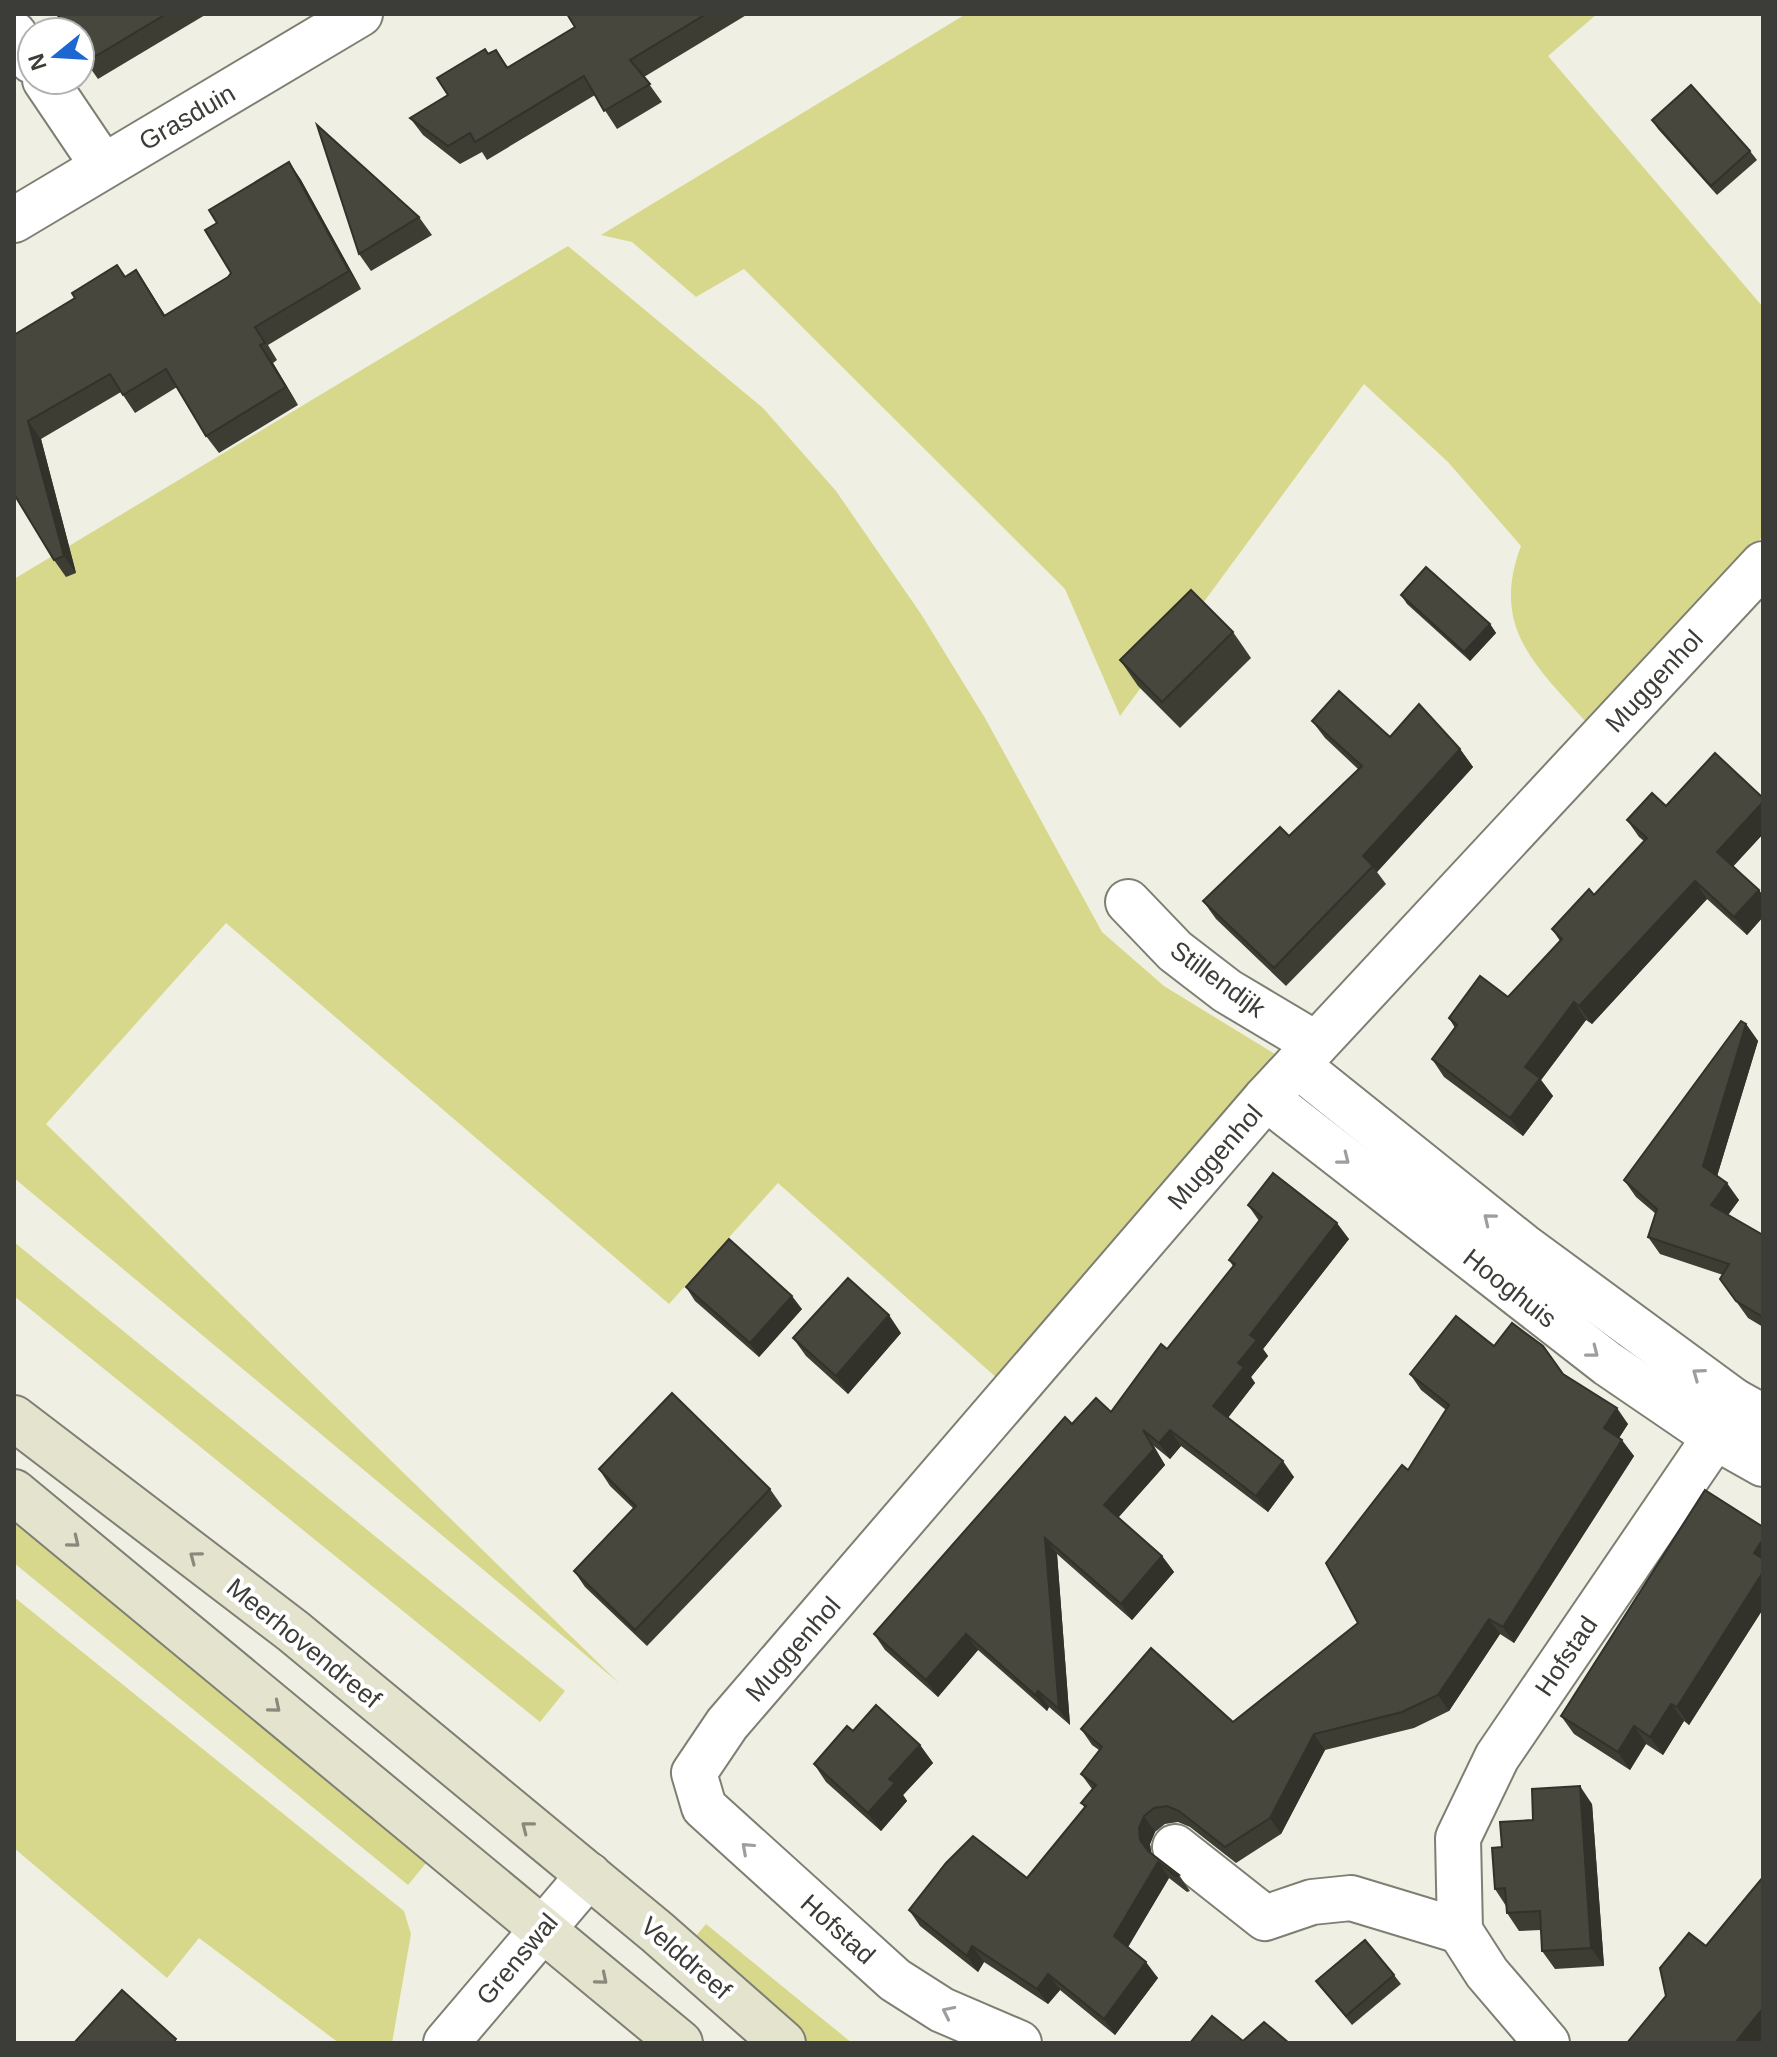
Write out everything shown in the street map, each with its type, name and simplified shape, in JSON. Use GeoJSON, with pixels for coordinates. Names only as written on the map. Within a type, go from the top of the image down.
{"type":"FeatureCollection","features":[{"type":"Feature","properties":{"kind":"main road","name":"Meerhovendreef"},"geometry":{"type":"LineString","coordinates":[[14,1418],[293,1631],[509,1813],[589,1875]]}},
{"type":"Feature","properties":{"kind":"main road"},"geometry":{"type":"LineString","coordinates":[[14,1492],[680,2043]]}},
{"type":"Feature","properties":{"kind":"main road","name":"Velddreef"},"geometry":{"type":"LineString","coordinates":[[589,1875],[783,2043]]}},
{"type":"Feature","properties":{"kind":"street","name":"Grasduin"},"geometry":{"type":"LineString","coordinates":[[14,220],[360,14]]}},
{"type":"Feature","properties":{"kind":"street"},"geometry":{"type":"LineString","coordinates":[[56,96],[103,166]]}},
{"type":"Feature","properties":{"kind":"street","name":"Muggenhol"},"geometry":{"type":"LineString","coordinates":[[694,1773],[727,1724],[1266,1098],[1763,564]]}},
{"type":"Feature","properties":{"kind":"street","name":"Stillendijk"},"geometry":{"type":"LineString","coordinates":[[1128,902],[1175,951],[1307,1054]]}},
{"type":"Feature","properties":{"kind":"street","name":"Hooghuis"},"geometry":{"type":"LineString","coordinates":[[1307,1054],[1523,1246],[1738,1418],[1763,1464]]}},
{"type":"Feature","properties":{"kind":"street","name":"Hooghuis"},"geometry":{"type":"LineString","coordinates":[[1266,1098],[1608,1364],[1738,1418]]}},
{"type":"Feature","properties":{"kind":"street","name":"Hofstad"},"geometry":{"type":"LineString","coordinates":[[1460,1931],[1458,1838],[1497,1757],[1738,1418]]}},
{"type":"Feature","properties":{"kind":"street","name":"Hofstad"},"geometry":{"type":"LineString","coordinates":[[694,1773],[704,1807],[895,1980],[942,2010],[1019,2043]]}},
{"type":"Feature","properties":{"kind":"street"},"geometry":{"type":"LineString","coordinates":[[1175,1847],[1265,1918],[1312,1902],[1351,1898],[1460,1931],[1487,1973],[1547,2043]]}},
{"type":"Feature","properties":{"kind":"street","name":"Grenswal"},"geometry":{"type":"LineString","coordinates":[[446,2043],[589,1875]]}},
{"type":"Feature","properties":{"kind":"green space"},"geometry":{"type":"Polygon","coordinates":[[[966,14],[1597,14],[1548,56],[1763,307],[1763,536],[1587,723],[1536,664],[1523,644],[1515,623],[1511,600],[1513,575],[1521,546],[1448,462],[1364,384],[1120,716],[1065,589],[744,269],[696,297],[632,242],[601,235],[966,14]]]}},
{"type":"Feature","properties":{"kind":"green space"},"geometry":{"type":"Polygon","coordinates":[[[568,246],[763,408],[836,491],[921,614],[985,718],[1102,932],[1164,986],[1278,1056],[998,1379],[778,1183],[669,1304],[226,923],[46,1124],[619,1683],[14,1178],[14,579],[568,246]]]}},
{"type":"Feature","properties":{"kind":"green space"},"geometry":{"type":"Polygon","coordinates":[[[14,1242],[565,1691],[540,1722],[14,1296],[14,1242]]]}},
{"type":"Feature","properties":{"kind":"green space"},"geometry":{"type":"Polygon","coordinates":[[[14,1516],[432,1856],[408,1885],[14,1563],[14,1516]]]}},
{"type":"Feature","properties":{"kind":"green space"},"geometry":{"type":"Polygon","coordinates":[[[14,1597],[404,1911],[411,1934],[392,2043],[339,2043],[199,1938],[167,1978],[14,1848],[14,1597]]]}},
{"type":"Feature","properties":{"kind":"green space"},"geometry":{"type":"Polygon","coordinates":[[[706,1924],[852,2043],[802,2043],[690,1943],[706,1924]]]}},
{"type":"Feature","properties":{"kind":"building"},"geometry":{"type":"Polygon","coordinates":[[[166,14],[96,56],[96,16],[58,16],[166,14]]]}},
{"type":"Feature","properties":{"kind":"building"},"geometry":{"type":"Polygon","coordinates":[[[567,14],[706,14],[630,60],[650,84],[604,111],[584,76],[475,142],[470,133],[448,146],[410,118],[448,95],[437,78],[485,49],[488,54],[496,50],[507,68],[575,27],[567,14]]]}},
{"type":"Feature","properties":{"kind":"building"},"geometry":{"type":"Polygon","coordinates":[[[1691,85],[1750,151],[1711,186],[1652,120],[1691,85]]]}},
{"type":"Feature","properties":{"kind":"building"},"geometry":{"type":"Polygon","coordinates":[[[317,125],[419,217],[359,254],[317,125]]]}},
{"type":"Feature","properties":{"kind":"building"},"geometry":{"type":"Polygon","coordinates":[[[289,162],[349,271],[255,327],[265,343],[260,345],[286,387],[206,436],[166,369],[123,395],[110,374],[28,421],[64,556],[54,560],[14,494],[14,335],[75,298],[72,293],[117,265],[125,277],[136,270],[164,316],[228,277],[231,273],[205,230],[217,223],[209,210],[289,162]]]}},
{"type":"Feature","properties":{"kind":"building"},"geometry":{"type":"Polygon","coordinates":[[[1426,567],[1490,624],[1464,652],[1401,595],[1426,567]]]}},
{"type":"Feature","properties":{"kind":"building"},"geometry":{"type":"Polygon","coordinates":[[[1191,590],[1233,632],[1162,702],[1120,660],[1191,590]]]}},
{"type":"Feature","properties":{"kind":"building"},"geometry":{"type":"Polygon","coordinates":[[[1339,691],[1390,737],[1419,704],[1460,749],[1363,856],[1373,866],[1274,968],[1203,901],[1280,827],[1289,836],[1362,766],[1312,721],[1339,691]]]}},
{"type":"Feature","properties":{"kind":"building"},"geometry":{"type":"Polygon","coordinates":[[[1715,753],[1763,798],[1763,802],[1717,852],[1759,890],[1734,917],[1695,881],[1579,1006],[1574,1002],[1525,1067],[1540,1078],[1510,1118],[1432,1059],[1457,1025],[1449,1018],[1480,976],[1508,997],[1562,939],[1552,929],[1589,889],[1594,895],[1647,838],[1627,820],[1652,793],[1666,806],[1715,753]]]}},
{"type":"Feature","properties":{"kind":"building"},"geometry":{"type":"Polygon","coordinates":[[[1741,1021],[1746,1024],[1703,1166],[1727,1183],[1711,1205],[1763,1235],[1763,1317],[1736,1301],[1720,1279],[1729,1264],[1648,1237],[1657,1209],[1624,1180],[1741,1021]]]}},
{"type":"Feature","properties":{"kind":"building"},"geometry":{"type":"Polygon","coordinates":[[[1273,1173],[1337,1223],[1250,1335],[1257,1340],[1238,1363],[1244,1367],[1213,1406],[1283,1461],[1256,1496],[1170,1430],[1159,1443],[1143,1430],[1154,1449],[1104,1505],[1162,1556],[1121,1604],[1045,1538],[1059,1709],[1038,1691],[1035,1695],[966,1634],[926,1680],[874,1634],[1065,1417],[1072,1424],[1096,1398],[1111,1412],[1161,1344],[1167,1349],[1235,1264],[1229,1260],[1262,1217],[1248,1205],[1273,1173]]]}},
{"type":"Feature","properties":{"kind":"building"},"geometry":{"type":"Polygon","coordinates":[[[729,1239],[792,1296],[750,1343],[686,1287],[729,1239]]]}},
{"type":"Feature","properties":{"kind":"building"},"geometry":{"type":"Polygon","coordinates":[[[848,1278],[889,1315],[836,1376],[793,1338],[848,1278]]]}},
{"type":"Feature","properties":{"kind":"building"},"geometry":{"type":"Polygon","coordinates":[[[1456,1316],[1494,1346],[1512,1323],[1543,1346],[1563,1374],[1617,1408],[1604,1428],[1622,1440],[1503,1627],[1489,1619],[1438,1695],[1402,1712],[1314,1734],[1270,1818],[1225,1847],[1179,1811],[1167,1806],[1154,1808],[1144,1816],[1139,1828],[1140,1840],[1148,1851],[1179,1875],[1176,1876],[1158,1862],[1114,1936],[1146,1962],[1104,2019],[1048,1974],[1037,1989],[972,1946],[967,1956],[909,1910],[946,1863],[973,1836],[1027,1878],[1086,1806],[1081,1803],[1096,1785],[1081,1774],[1102,1747],[1081,1729],[1151,1648],[1233,1722],[1358,1623],[1326,1563],[1402,1465],[1408,1470],[1449,1405],[1410,1374],[1456,1316]]]}},
{"type":"Feature","properties":{"kind":"building"},"geometry":{"type":"Polygon","coordinates":[[[672,1393],[770,1489],[635,1630],[574,1571],[636,1506],[599,1469],[672,1393]]]}},
{"type":"Feature","properties":{"kind":"building"},"geometry":{"type":"Polygon","coordinates":[[[1705,1490],[1763,1527],[1763,1539],[1754,1553],[1763,1559],[1763,1572],[1677,1707],[1671,1704],[1650,1737],[1634,1726],[1618,1752],[1561,1716],[1705,1490]]]}},
{"type":"Feature","properties":{"kind":"building"},"geometry":{"type":"Polygon","coordinates":[[[876,1705],[920,1745],[889,1779],[895,1783],[868,1813],[814,1764],[847,1726],[853,1731],[876,1705]]]}},
{"type":"Feature","properties":{"kind":"building"},"geometry":{"type":"Polygon","coordinates":[[[1580,1786],[1591,1948],[1542,1951],[1540,1911],[1507,1913],[1505,1888],[1495,1889],[1492,1848],[1502,1847],[1500,1822],[1533,1820],[1532,1789],[1580,1786]]]}},
{"type":"Feature","properties":{"kind":"building"},"geometry":{"type":"Polygon","coordinates":[[[1763,1877],[1763,2008],[1735,2043],[1627,2043],[1666,1996],[1660,1968],[1689,1933],[1706,1946],[1763,1877]]]}},
{"type":"Feature","properties":{"kind":"building"},"geometry":{"type":"Polygon","coordinates":[[[1365,1940],[1394,1975],[1346,2016],[1316,1981],[1365,1940]]]}},
{"type":"Feature","properties":{"kind":"building"},"geometry":{"type":"Polygon","coordinates":[[[122,1990],[176,2039],[173,2043],[74,2043],[122,1990]]]}},
{"type":"Feature","properties":{"kind":"building"},"geometry":{"type":"Polygon","coordinates":[[[1212,2016],[1243,2041],[1264,2022],[1289,2043],[1190,2043],[1212,2016]]]}}]}
